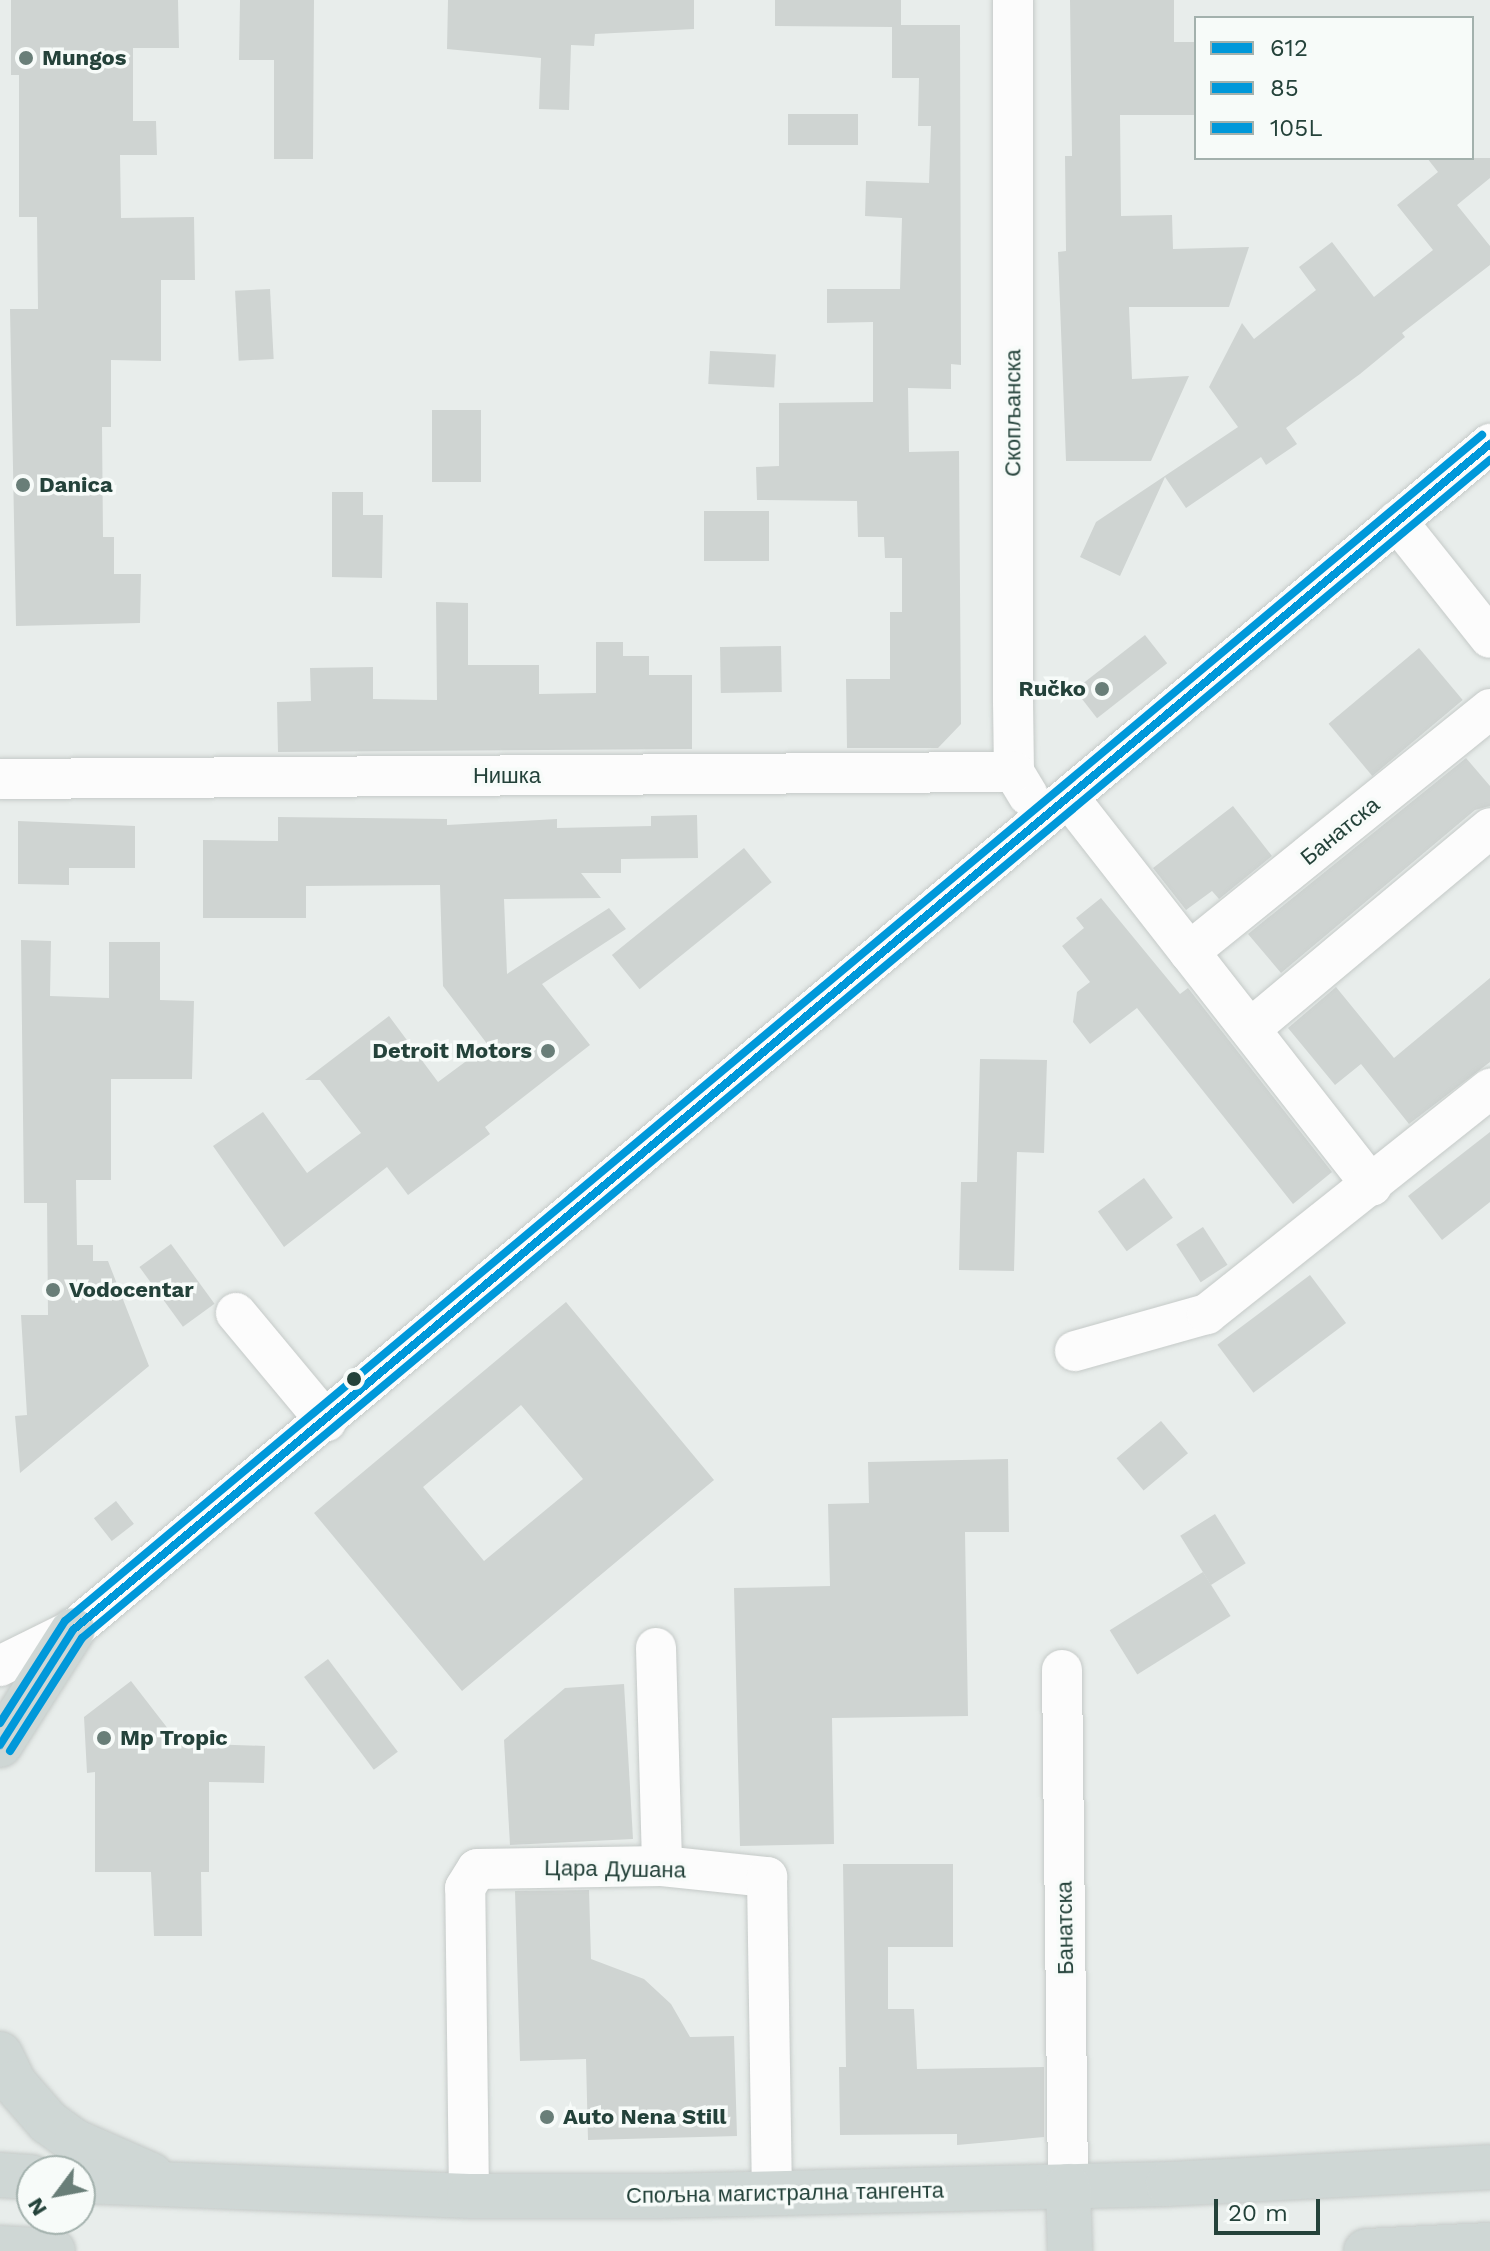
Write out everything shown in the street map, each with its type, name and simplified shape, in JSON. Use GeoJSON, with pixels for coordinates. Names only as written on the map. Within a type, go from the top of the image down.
{"type":"FeatureCollection","features":[{"type":"Feature","properties":{"kind":"main road"},"geometry":{"type":"LineString","coordinates":[[0,1745],[73,1630]]}},
{"type":"Feature","properties":{"kind":"main road"},"geometry":{"type":"LineString","coordinates":[[0,2054],[14,2083],[48,2122],[76,2142],[179,2187]]}},
{"type":"Feature","properties":{"kind":"main road","name":"Спољна магистрална тангента"},"geometry":{"type":"LineString","coordinates":[[96,2182],[469,2196],[772,2193],[1068,2186],[1490,2167]]}},
{"type":"Feature","properties":{"kind":"main road"},"geometry":{"type":"LineString","coordinates":[[1068,2186],[1070,2251]]}},
{"type":"Feature","properties":{"kind":"main road"},"geometry":{"type":"LineString","coordinates":[[1366,2251],[1490,2245]]}},
{"type":"Feature","properties":{"kind":"main road"},"geometry":{"type":"LineString","coordinates":[[0,2248],[53,2251]]}},
{"type":"Feature","properties":{"kind":"street","name":"Скопљанска"},"geometry":{"type":"LineString","coordinates":[[1013,0],[1014,772]]}},
{"type":"Feature","properties":{"kind":"street"},"geometry":{"type":"LineString","coordinates":[[0,1666],[73,1630],[1490,444]]}},
{"type":"Feature","properties":{"kind":"street"},"geometry":{"type":"LineString","coordinates":[[1397,521],[1490,638]]}},
{"type":"Feature","properties":{"kind":"street","name":"Банатска"},"geometry":{"type":"LineString","coordinates":[[1189,952],[1490,709]]}},
{"type":"Feature","properties":{"kind":"street","name":"Нишка"},"geometry":{"type":"LineString","coordinates":[[0,779],[1014,772]]}},
{"type":"Feature","properties":{"kind":"street"},"geometry":{"type":"LineString","coordinates":[[1014,772],[1058,807],[1189,952],[1372,1186]]}},
{"type":"Feature","properties":{"kind":"street"},"geometry":{"type":"LineString","coordinates":[[1250,1029],[1490,828]]}},
{"type":"Feature","properties":{"kind":"street"},"geometry":{"type":"LineString","coordinates":[[1075,1351],[1207,1314],[1372,1186],[1490,1089]]}},
{"type":"Feature","properties":{"kind":"street"},"geometry":{"type":"LineString","coordinates":[[236,1313],[326,1421]]}},
{"type":"Feature","properties":{"kind":"street"},"geometry":{"type":"LineString","coordinates":[[656,1648],[662,1866]]}},
{"type":"Feature","properties":{"kind":"street","name":"Банатска"},"geometry":{"type":"LineString","coordinates":[[1062,1670],[1068,2186]]}},
{"type":"Feature","properties":{"kind":"street","name":"Цара Душана"},"geometry":{"type":"LineString","coordinates":[[469,2196],[465,1888],[477,1869],[662,1866],[767,1877],[772,2193]]}},
{"type":"Feature","properties":{"kind":"building"},"geometry":{"type":"Polygon","coordinates":[[[11,0],[178,0],[179,48],[133,48],[133,121],[156,121],[157,155],[120,155],[121,218],[194,217],[195,280],[161,280],[161,361],[111,360],[111,427],[102,427],[103,537],[114,537],[114,574],[141,574],[140,623],[16,626],[10,309],[38,309],[37,217],[19,217],[19,75],[11,75],[11,0]]]}},
{"type":"Feature","properties":{"kind":"building"},"geometry":{"type":"Polygon","coordinates":[[[240,0],[314,0],[313,159],[274,159],[274,60],[239,60],[240,0]]]}},
{"type":"Feature","properties":{"kind":"building"},"geometry":{"type":"Polygon","coordinates":[[[448,0],[694,0],[694,29],[595,34],[594,46],[571,45],[569,110],[539,109],[541,58],[447,49],[448,0]]]}},
{"type":"Feature","properties":{"kind":"building"},"geometry":{"type":"Polygon","coordinates":[[[775,0],[901,0],[901,25],[960,25],[961,365],[951,364],[951,389],[908,388],[909,452],[959,451],[961,724],[938,748],[847,748],[846,679],[890,679],[890,612],[902,612],[902,558],[885,558],[884,537],[858,537],[857,501],[757,500],[756,467],[779,466],[779,403],[873,402],[873,322],[827,323],[827,289],[900,289],[902,218],[865,216],[866,181],[929,183],[931,126],[918,126],[919,78],[892,78],[892,27],[775,26],[775,0]]]}},
{"type":"Feature","properties":{"kind":"building"},"geometry":{"type":"Polygon","coordinates":[[[1070,0],[1174,0],[1174,42],[1194,42],[1194,115],[1120,115],[1121,216],[1172,215],[1173,249],[1249,247],[1229,307],[1129,307],[1132,379],[1189,376],[1151,461],[1066,461],[1058,252],[1066,251],[1065,156],[1072,156],[1070,0]]]}},
{"type":"Feature","properties":{"kind":"building"},"geometry":{"type":"Polygon","coordinates":[[[788,114],[858,114],[858,145],[788,145],[788,114]]]}},
{"type":"Feature","properties":{"kind":"building"},"geometry":{"type":"Polygon","coordinates":[[[1490,158],[1490,178],[1457,205],[1490,246],[1490,265],[1402,333],[1405,337],[1360,374],[1286,428],[1297,444],[1266,465],[1261,457],[1186,508],[1165,477],[1120,576],[1080,557],[1096,522],[1238,427],[1209,387],[1242,323],[1254,339],[1316,290],[1299,267],[1332,242],[1374,297],[1433,250],[1397,205],[1438,172],[1429,160],[1490,158]]]}},
{"type":"Feature","properties":{"kind":"building"},"geometry":{"type":"Polygon","coordinates":[[[270,289],[274,359],[239,361],[235,291],[270,289]]]}},
{"type":"Feature","properties":{"kind":"building"},"geometry":{"type":"Polygon","coordinates":[[[710,351],[776,354],[774,387],[708,384],[710,351]]]}},
{"type":"Feature","properties":{"kind":"building"},"geometry":{"type":"Polygon","coordinates":[[[432,410],[481,410],[481,482],[432,482],[432,410]]]}},
{"type":"Feature","properties":{"kind":"building"},"geometry":{"type":"Polygon","coordinates":[[[332,492],[363,492],[363,515],[383,515],[382,578],[332,577],[332,492]]]}},
{"type":"Feature","properties":{"kind":"building"},"geometry":{"type":"Polygon","coordinates":[[[704,511],[769,511],[769,561],[704,561],[704,511]]]}},
{"type":"Feature","properties":{"kind":"building"},"geometry":{"type":"Polygon","coordinates":[[[436,602],[468,603],[468,665],[539,665],[539,694],[596,693],[596,642],[623,642],[623,656],[649,656],[649,675],[692,675],[692,749],[278,752],[277,702],[311,701],[310,668],[373,667],[373,699],[437,700],[436,602]]]}},
{"type":"Feature","properties":{"kind":"building"},"geometry":{"type":"Polygon","coordinates":[[[1145,635],[1167,663],[1097,718],[1075,690],[1145,635]]]}},
{"type":"Feature","properties":{"kind":"building"},"geometry":{"type":"Polygon","coordinates":[[[781,646],[782,692],[721,693],[720,647],[781,646]]]}},
{"type":"Feature","properties":{"kind":"building"},"geometry":{"type":"Polygon","coordinates":[[[1419,648],[1463,700],[1372,776],[1329,724],[1419,648]]]}},
{"type":"Feature","properties":{"kind":"building"},"geometry":{"type":"Polygon","coordinates":[[[1466,758],[1490,786],[1490,806],[1475,810],[1281,973],[1248,934],[1466,758]]]}},
{"type":"Feature","properties":{"kind":"building"},"geometry":{"type":"Polygon","coordinates":[[[1233,806],[1272,856],[1219,899],[1212,891],[1186,910],[1153,868],[1233,806]]]}},
{"type":"Feature","properties":{"kind":"building"},"geometry":{"type":"Polygon","coordinates":[[[697,815],[698,858],[621,859],[621,873],[581,873],[601,898],[504,899],[507,974],[609,908],[626,929],[542,984],[590,1045],[485,1127],[490,1134],[408,1195],[387,1167],[284,1247],[213,1146],[263,1112],[307,1173],[361,1133],[320,1080],[305,1080],[389,1016],[438,1082],[488,1045],[443,986],[440,885],[306,886],[306,918],[203,918],[203,840],[278,841],[278,817],[447,819],[447,825],[557,819],[557,828],[651,826],[651,816],[697,815]]]}},
{"type":"Feature","properties":{"kind":"building"},"geometry":{"type":"Polygon","coordinates":[[[18,821],[135,826],[135,868],[69,868],[69,885],[18,884],[18,821]]]}},
{"type":"Feature","properties":{"kind":"building"},"geometry":{"type":"Polygon","coordinates":[[[744,848],[772,882],[640,989],[612,955],[744,848]]]}},
{"type":"Feature","properties":{"kind":"building"},"geometry":{"type":"Polygon","coordinates":[[[1101,898],[1180,994],[1188,988],[1332,1172],[1293,1204],[1137,1008],[1090,1044],[1073,1022],[1077,992],[1090,982],[1062,946],[1084,928],[1076,918],[1101,898]]]}},
{"type":"Feature","properties":{"kind":"building"},"geometry":{"type":"Polygon","coordinates":[[[21,940],[51,941],[50,996],[109,998],[109,942],[160,942],[160,1000],[194,1001],[192,1079],[111,1079],[111,1180],[76,1180],[77,1245],[93,1245],[93,1261],[108,1261],[149,1366],[20,1473],[15,1416],[27,1415],[21,1315],[48,1315],[47,1203],[24,1203],[21,940]]]}},
{"type":"Feature","properties":{"kind":"building"},"geometry":{"type":"Polygon","coordinates":[[[1490,978],[1490,1062],[1409,1124],[1361,1064],[1335,1085],[1288,1028],[1336,987],[1394,1058],[1490,978]]]}},
{"type":"Feature","properties":{"kind":"building"},"geometry":{"type":"Polygon","coordinates":[[[980,1059],[1047,1060],[1044,1153],[1017,1152],[1014,1271],[959,1270],[961,1182],[977,1182],[980,1059]]]}},
{"type":"Feature","properties":{"kind":"building"},"geometry":{"type":"Polygon","coordinates":[[[1490,1132],[1490,1202],[1442,1240],[1408,1196],[1490,1132]]]}},
{"type":"Feature","properties":{"kind":"building"},"geometry":{"type":"Polygon","coordinates":[[[1144,1178],[1173,1218],[1127,1251],[1098,1212],[1144,1178]]]}},
{"type":"Feature","properties":{"kind":"building"},"geometry":{"type":"Polygon","coordinates":[[[1203,1227],[1228,1265],[1201,1282],[1176,1244],[1203,1227]]]}},
{"type":"Feature","properties":{"kind":"building"},"geometry":{"type":"Polygon","coordinates":[[[171,1244],[214,1304],[183,1327],[139,1267],[171,1244]]]}},
{"type":"Feature","properties":{"kind":"building"},"geometry":{"type":"Polygon","coordinates":[[[1310,1275],[1346,1323],[1253,1393],[1217,1345],[1310,1275]]]}},
{"type":"Feature","properties":{"kind":"building"},"geometry":{"type":"Polygon","coordinates":[[[566,1302],[714,1480],[462,1691],[314,1513],[566,1302]],[[521,1405],[423,1487],[484,1561],[583,1479],[521,1405]]]}},
{"type":"Feature","properties":{"kind":"building"},"geometry":{"type":"Polygon","coordinates":[[[1161,1421],[1188,1453],[1144,1490],[1117,1458],[1161,1421]]]}},
{"type":"Feature","properties":{"kind":"building"},"geometry":{"type":"Polygon","coordinates":[[[1008,1459],[1009,1532],[965,1532],[968,1716],[832,1718],[834,1844],[740,1846],[734,1588],[830,1586],[828,1504],[869,1503],[868,1462],[1008,1459]]]}},
{"type":"Feature","properties":{"kind":"building"},"geometry":{"type":"Polygon","coordinates":[[[116,1501],[134,1524],[112,1541],[94,1518],[116,1501]]]}},
{"type":"Feature","properties":{"kind":"building"},"geometry":{"type":"Polygon","coordinates":[[[1215,1514],[1246,1563],[1211,1585],[1180,1536],[1215,1514]]]}},
{"type":"Feature","properties":{"kind":"building"},"geometry":{"type":"Polygon","coordinates":[[[1203,1572],[1231,1616],[1137,1674],[1110,1630],[1203,1572]]]}},
{"type":"Feature","properties":{"kind":"building"},"geometry":{"type":"Polygon","coordinates":[[[328,1659],[398,1752],[374,1770],[304,1677],[328,1659]]]}},
{"type":"Feature","properties":{"kind":"building"},"geometry":{"type":"Polygon","coordinates":[[[131,1681],[179,1743],[265,1746],[264,1783],[209,1782],[209,1872],[201,1872],[202,1936],[154,1936],[151,1872],[95,1872],[95,1772],[87,1773],[84,1717],[131,1681]]]}},
{"type":"Feature","properties":{"kind":"building"},"geometry":{"type":"Polygon","coordinates":[[[624,1684],[633,1839],[510,1845],[504,1740],[565,1688],[624,1684]]]}},
{"type":"Feature","properties":{"kind":"building"},"geometry":{"type":"Polygon","coordinates":[[[843,1864],[953,1864],[953,1947],[888,1947],[888,2009],[914,2009],[917,2069],[1044,2067],[1044,2137],[957,2145],[957,2134],[840,2135],[839,2067],[846,2067],[843,1864]]]}},
{"type":"Feature","properties":{"kind":"building"},"geometry":{"type":"Polygon","coordinates":[[[589,1890],[591,1959],[644,1979],[671,2004],[690,2037],[734,2036],[737,2136],[588,2140],[586,2059],[520,2061],[515,1891],[589,1890]]]}},
{"type":"Feature","properties":{"kind":"transit line","name":"105L"},"geometry":{"type":"LineString","coordinates":[[0,1723],[65,1621],[1482,435]]}},
{"type":"Feature","properties":{"kind":"transit line","name":"612"},"geometry":{"type":"LineString","coordinates":[[0,1745],[73,1630],[1490,444]]}},
{"type":"Feature","properties":{"kind":"transit line","name":"85"},"geometry":{"type":"LineString","coordinates":[[10,1751],[82,1638],[1490,460]]}},
{"type":"Feature","properties":{"kind":"place","name":"Mungos"},"geometry":{"type":"Point","coordinates":[26,58]}},
{"type":"Feature","properties":{"kind":"place","name":"Danica"},"geometry":{"type":"Point","coordinates":[23,485]}},
{"type":"Feature","properties":{"kind":"place","name":"Ručko"},"geometry":{"type":"Point","coordinates":[1102,689]}},
{"type":"Feature","properties":{"kind":"place","name":"Detroit Motors"},"geometry":{"type":"Point","coordinates":[548,1051]}},
{"type":"Feature","properties":{"kind":"place","name":"Vodocentar"},"geometry":{"type":"Point","coordinates":[53,1290]}},
{"type":"Feature","properties":{"kind":"place","name":"Mp Tropic"},"geometry":{"type":"Point","coordinates":[104,1738]}},
{"type":"Feature","properties":{"kind":"place","name":"Auto Nena Still"},"geometry":{"type":"Point","coordinates":[547,2117]}}]}
